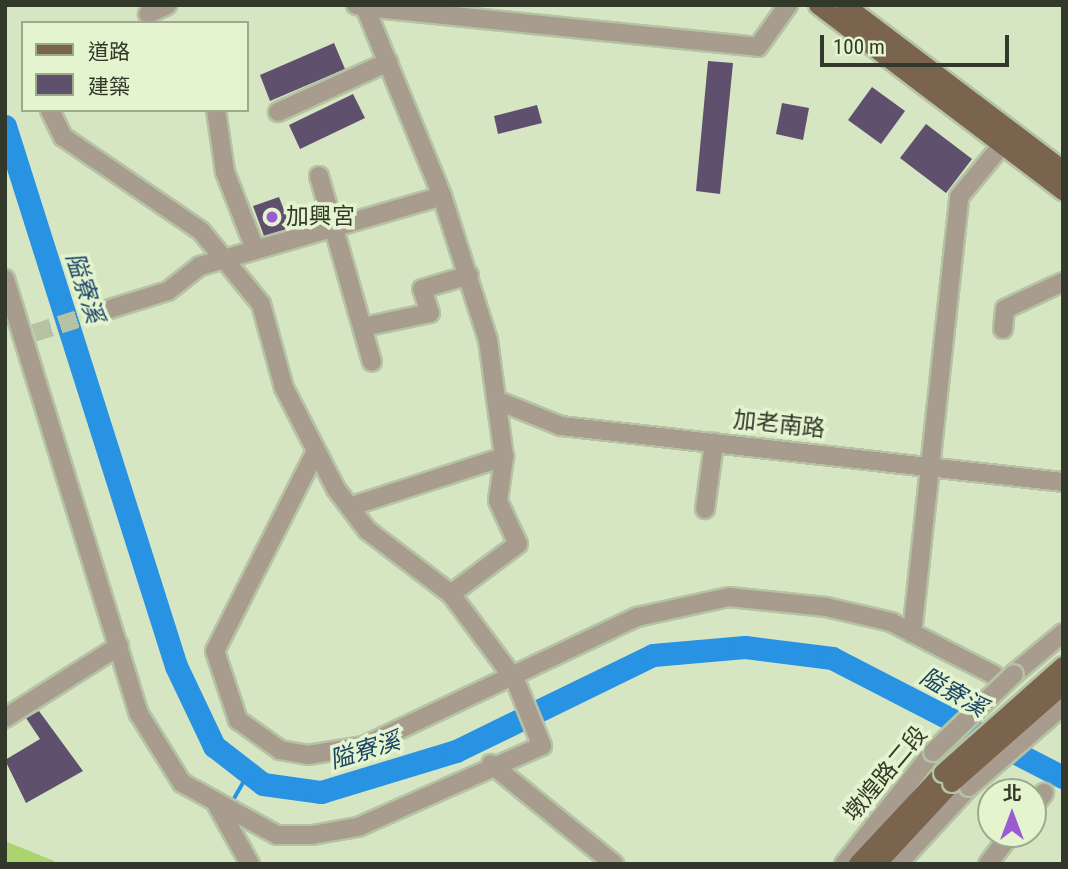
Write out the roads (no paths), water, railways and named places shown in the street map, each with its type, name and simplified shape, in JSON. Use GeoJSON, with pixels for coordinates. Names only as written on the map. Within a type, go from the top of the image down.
{"type":"FeatureCollection","features":[{"type":"Feature","properties":{"kind":"main road"},"geometry":{"type":"LineString","coordinates":[[818,5],[1063,191]]}},
{"type":"Feature","properties":{"kind":"main road"},"geometry":{"type":"LineString","coordinates":[[845,5],[1063,170]]}},
{"type":"Feature","properties":{"kind":"main road"},"geometry":{"type":"LineString","coordinates":[[955,781],[1063,666]]}},
{"type":"Feature","properties":{"kind":"main road"},"geometry":{"type":"LineString","coordinates":[[955,781],[1063,685]]}},
{"type":"Feature","properties":{"kind":"main road","name":"墩煌路二段"},"geometry":{"type":"LineString","coordinates":[[858,864],[955,781]]}},
{"type":"Feature","properties":{"kind":"main road","name":"墩煌路二段"},"geometry":{"type":"LineString","coordinates":[[877,864],[955,781]]}},
{"type":"Feature","properties":{"kind":"street"},"geometry":{"type":"LineString","coordinates":[[148,14],[167,5]]}},
{"type":"Feature","properties":{"kind":"street"},"geometry":{"type":"LineString","coordinates":[[360,6],[758,47],[788,5]]}},
{"type":"Feature","properties":{"kind":"street"},"geometry":{"type":"LineString","coordinates":[[360,6],[388,62],[442,196],[488,340],[504,457],[498,501],[518,544],[451,594]]}},
{"type":"Feature","properties":{"kind":"street"},"geometry":{"type":"LineString","coordinates":[[278,112],[388,62]]}},
{"type":"Feature","properties":{"kind":"street"},"geometry":{"type":"LineString","coordinates":[[5,279],[29,335],[139,714],[164,760],[182,783],[217,805],[277,835],[312,835],[358,827],[540,740],[512,677],[451,594],[367,530],[315,453],[284,388],[261,304],[201,231],[63,137],[51,112]]}},
{"type":"Feature","properties":{"kind":"street"},"geometry":{"type":"LineString","coordinates":[[216,112],[225,172],[254,248]]}},
{"type":"Feature","properties":{"kind":"street"},"geometry":{"type":"LineString","coordinates":[[912,633],[933,468],[959,198],[1002,145]]}},
{"type":"Feature","properties":{"kind":"street"},"geometry":{"type":"LineString","coordinates":[[319,176],[372,362]]}},
{"type":"Feature","properties":{"kind":"street"},"geometry":{"type":"LineString","coordinates":[[100,312],[168,291],[200,265],[442,196]]}},
{"type":"Feature","properties":{"kind":"street"},"geometry":{"type":"LineString","coordinates":[[363,327],[430,313],[422,289],[469,275]]}},
{"type":"Feature","properties":{"kind":"street"},"geometry":{"type":"LineString","coordinates":[[1003,329],[1005,309],[1063,282]]}},
{"type":"Feature","properties":{"kind":"street","name":"加老南路"},"geometry":{"type":"LineString","coordinates":[[496,400],[561,426],[1063,482]]}},
{"type":"Feature","properties":{"kind":"street"},"geometry":{"type":"LineString","coordinates":[[705,509],[714,443]]}},
{"type":"Feature","properties":{"kind":"street"},"geometry":{"type":"LineString","coordinates":[[315,453],[215,651],[238,720],[279,750],[335,754],[364,746],[637,617],[729,597],[826,607],[912,633],[994,675]]}},
{"type":"Feature","properties":{"kind":"street"},"geometry":{"type":"LineString","coordinates":[[352,506],[504,457]]}},
{"type":"Feature","properties":{"kind":"street","name":"墩煌路二段"},"geometry":{"type":"LineString","coordinates":[[844,864],[933,752],[1014,674],[1063,633]]}},
{"type":"Feature","properties":{"kind":"street"},"geometry":{"type":"LineString","coordinates":[[5,718],[119,646]]}},
{"type":"Feature","properties":{"kind":"street","name":"墩煌路二段"},"geometry":{"type":"LineString","coordinates":[[898,864],[955,781],[1063,706]]}},
{"type":"Feature","properties":{"kind":"street"},"geometry":{"type":"LineString","coordinates":[[491,765],[614,864]]}},
{"type":"Feature","properties":{"kind":"street"},"geometry":{"type":"LineString","coordinates":[[217,805],[250,864]]}},
{"type":"Feature","properties":{"kind":"street"},"geometry":{"type":"LineString","coordinates":[[988,864],[1000,848]]}},
{"type":"Feature","properties":{"kind":"waterway","name":"隘寮溪"},"geometry":{"type":"LineString","coordinates":[[5,126],[176,666],[214,746],[263,784],[321,792],[456,751],[653,655],[745,647],[832,658],[1063,777]]}},
{"type":"Feature","properties":{"kind":"waterway"},"geometry":{"type":"LineString","coordinates":[[232,802],[249,773]]}},
{"type":"Feature","properties":{"kind":"tunnel"},"geometry":{"type":"LineString","coordinates":[[34,333],[100,312]]}},
{"type":"Feature","properties":{"kind":"place","name":"加興宮"},"geometry":{"type":"Point","coordinates":[272,217]}}]}
